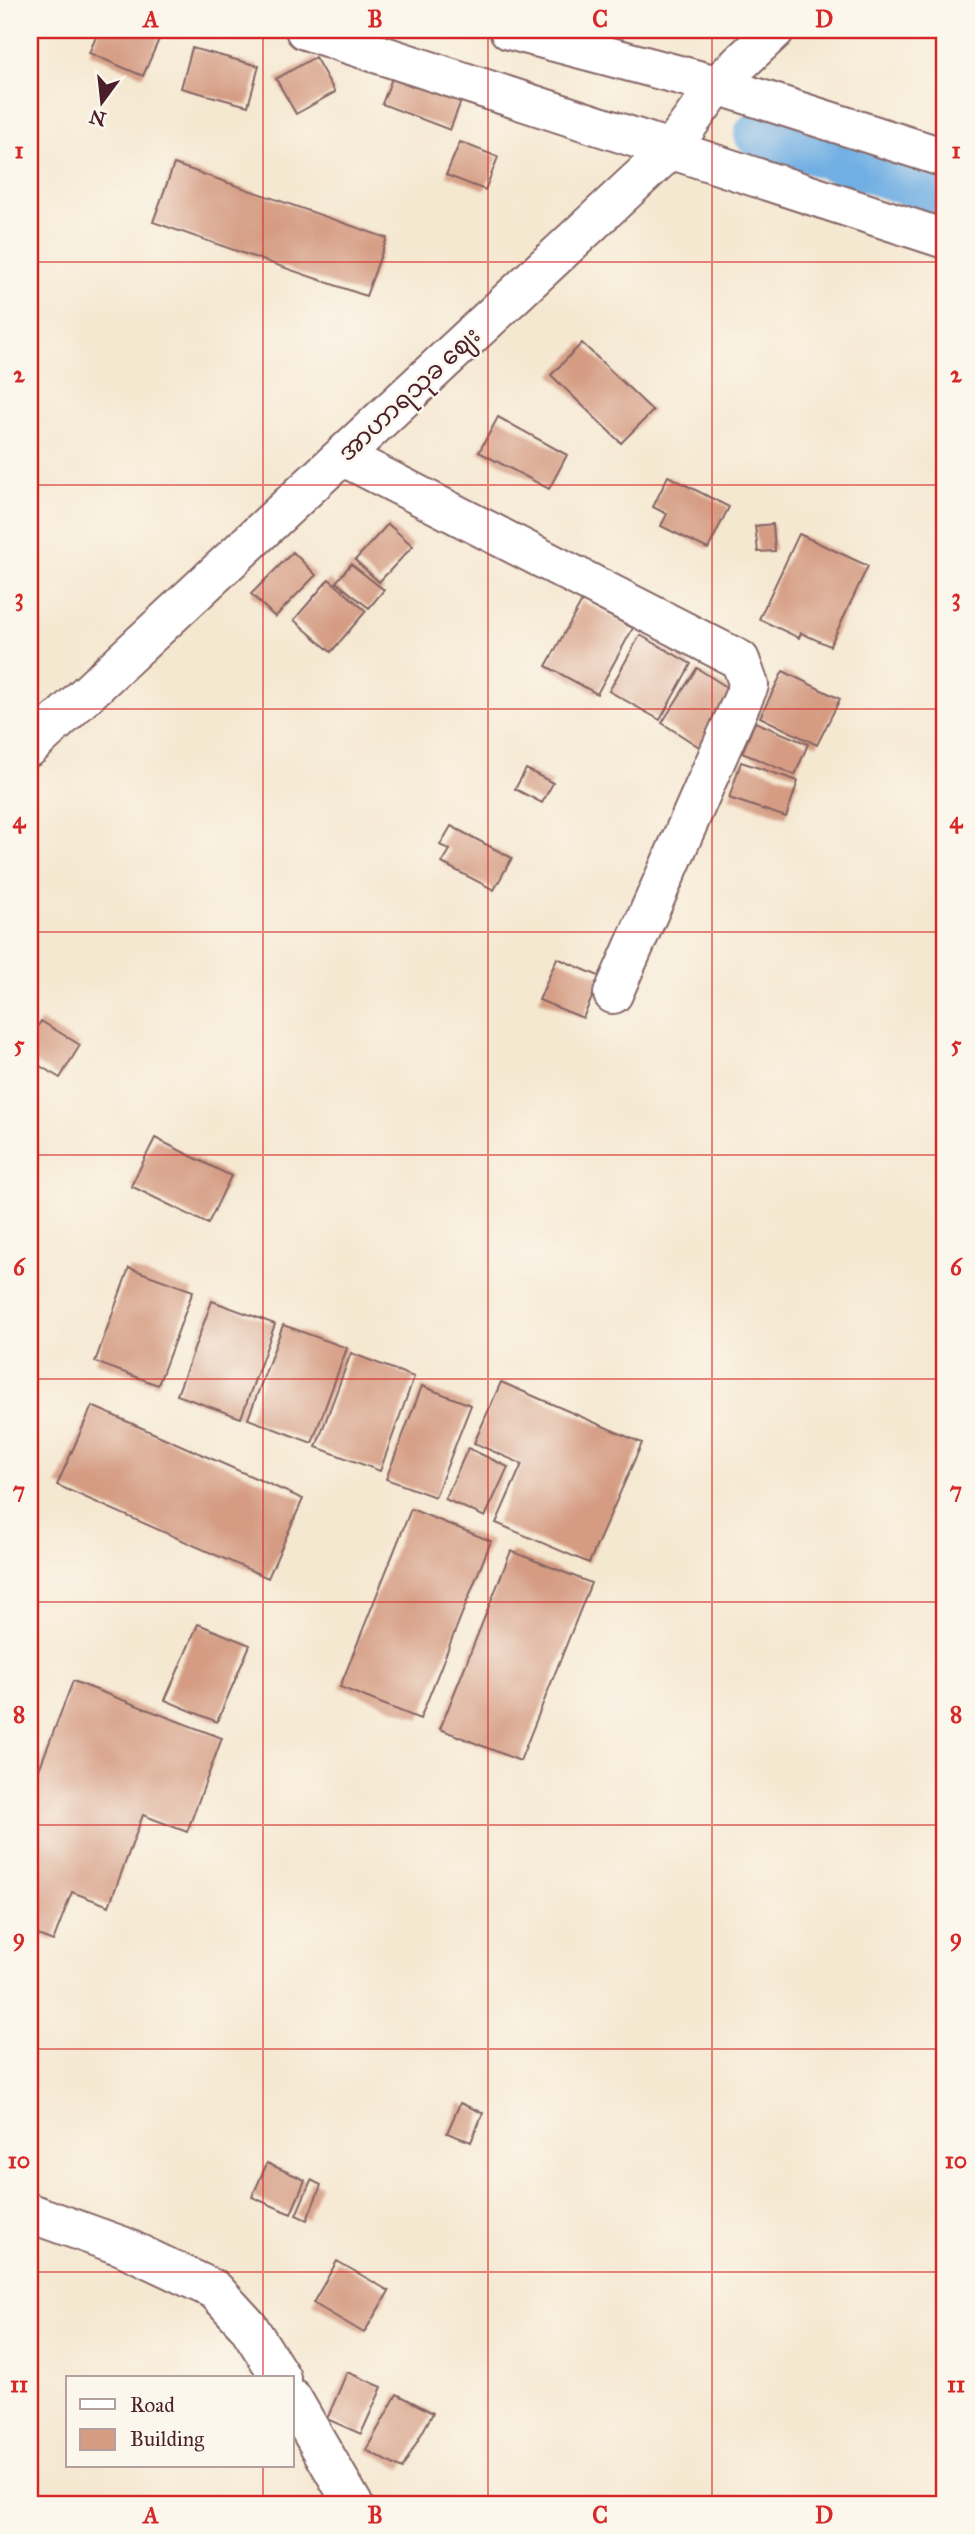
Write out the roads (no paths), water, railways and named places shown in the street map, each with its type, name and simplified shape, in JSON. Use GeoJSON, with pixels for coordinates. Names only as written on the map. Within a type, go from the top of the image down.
{"type":"FeatureCollection","features":[{"type":"Feature","properties":{"kind":"street"},"geometry":{"type":"LineString","coordinates":[[305,30],[945,239]]}},
{"type":"Feature","properties":{"kind":"street"},"geometry":{"type":"LineString","coordinates":[[509,30],[717,85],[945,159]]}},
{"type":"Feature","properties":{"kind":"street","name":"အာဟာရသုခ ဈေး"},"geometry":{"type":"LineString","coordinates":[[30,747],[670,150],[717,85],[775,30]]}},
{"type":"Feature","properties":{"kind":"street"},"geometry":{"type":"LineString","coordinates":[[342,456],[740,660],[749,685],[613,994]]}},
{"type":"Feature","properties":{"kind":"street"},"geometry":{"type":"LineString","coordinates":[[30,2213],[122,2246],[215,2290],[248,2326],[280,2376]]}},
{"type":"Feature","properties":{"kind":"street"},"geometry":{"type":"LineString","coordinates":[[294,2401],[353,2504]]}},
{"type":"Feature","properties":{"kind":"waterway"},"geometry":{"type":"LineString","coordinates":[[756,134],[945,196]]}}]}
